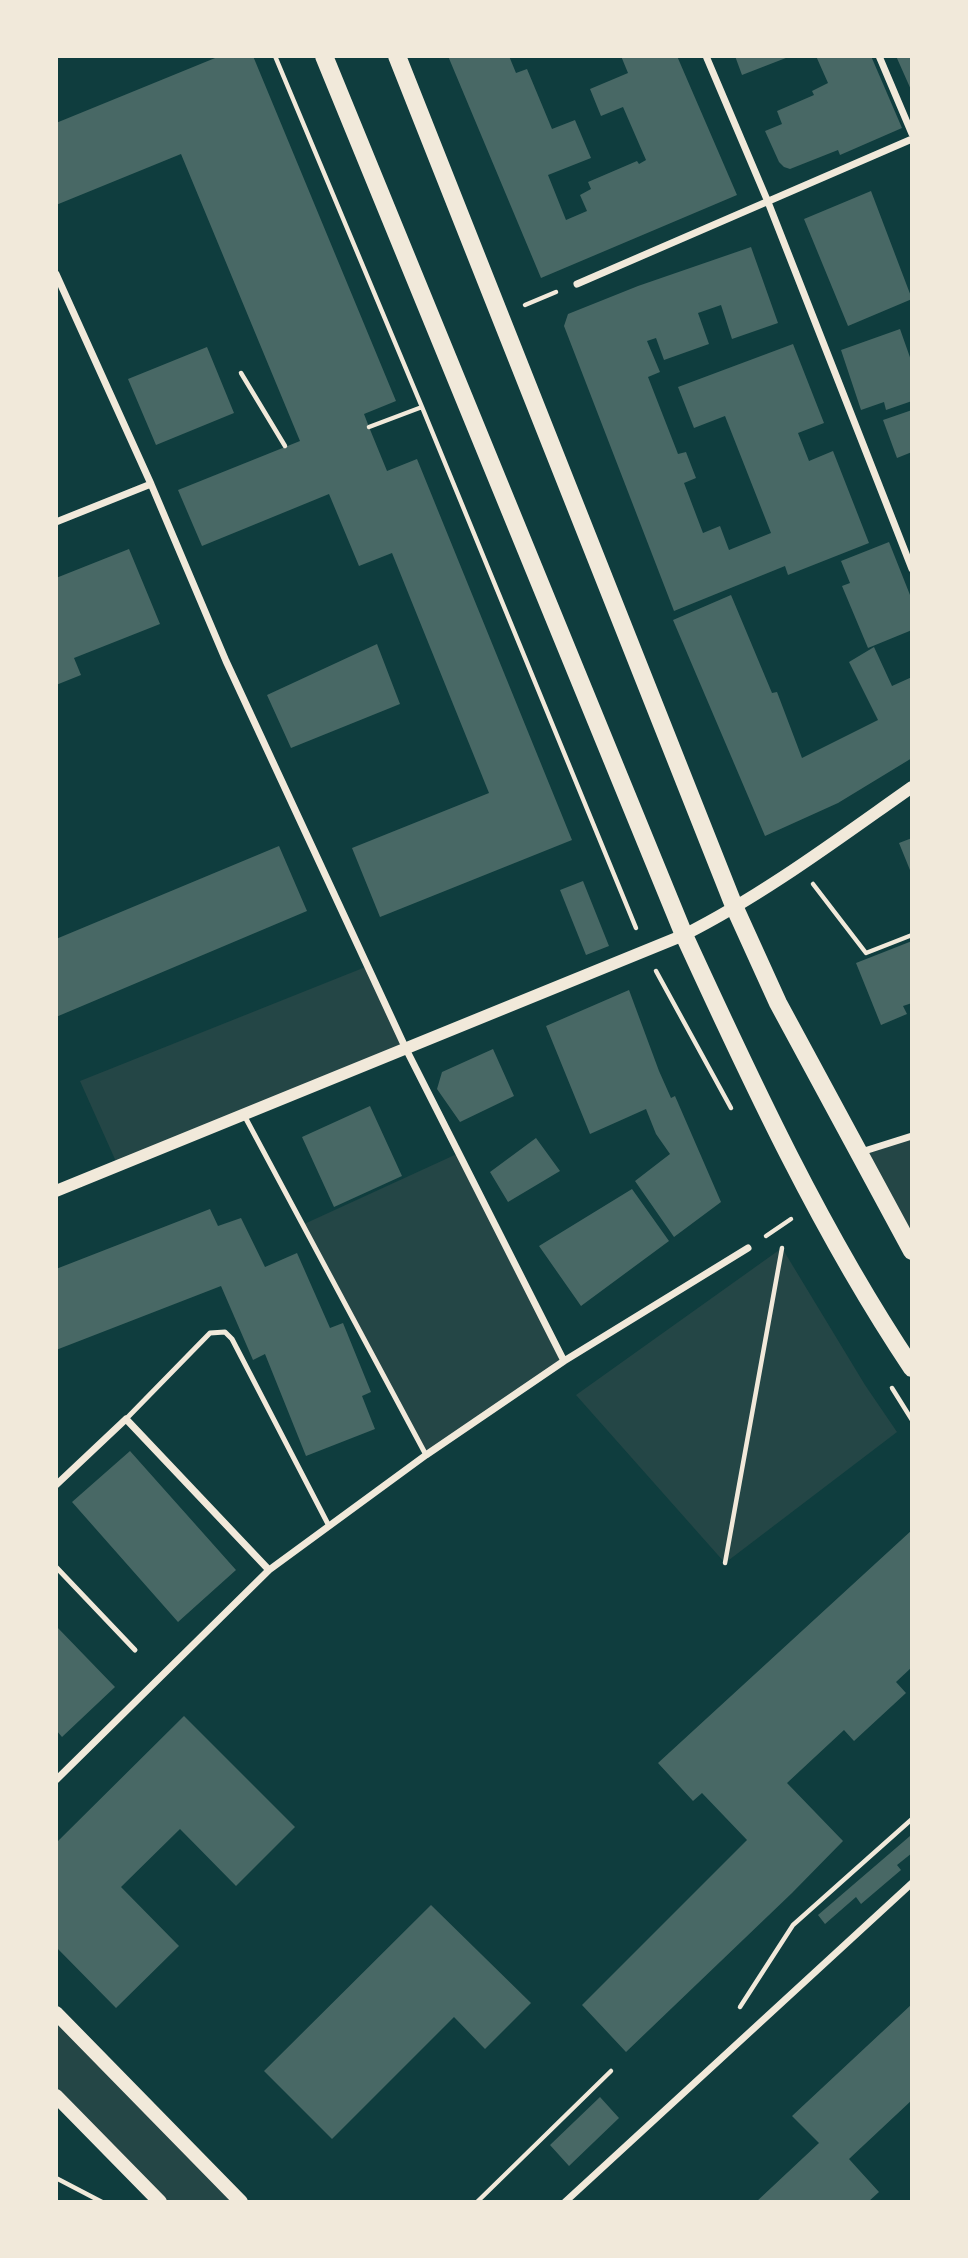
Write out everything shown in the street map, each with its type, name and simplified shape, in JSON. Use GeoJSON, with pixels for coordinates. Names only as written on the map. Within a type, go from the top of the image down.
{"type":"FeatureCollection","features":[{"type":"Feature","properties":{"kind":"main road"},"geometry":{"type":"LineString","coordinates":[[324,56],[684,935],[748,1075],[883,1325],[912,1368]]}},
{"type":"Feature","properties":{"kind":"main road"},"geometry":{"type":"LineString","coordinates":[[397,56],[734,906],[778,1003],[912,1251]]}},
{"type":"Feature","properties":{"kind":"main road"},"geometry":{"type":"LineString","coordinates":[[56,2013],[240,2202]]}},
{"type":"Feature","properties":{"kind":"main road"},"geometry":{"type":"LineString","coordinates":[[56,2096],[160,2202]]}},
{"type":"Feature","properties":{"kind":"street"},"geometry":{"type":"LineString","coordinates":[[706,56],[768,202],[912,569]]}},
{"type":"Feature","properties":{"kind":"street"},"geometry":{"type":"LineString","coordinates":[[879,56],[912,134]]}},
{"type":"Feature","properties":{"kind":"street"},"geometry":{"type":"LineString","coordinates":[[577,284],[912,139]]}},
{"type":"Feature","properties":{"kind":"street"},"geometry":{"type":"LineString","coordinates":[[56,274],[151,484],[226,661],[406,1049],[564,1361]]}},
{"type":"Feature","properties":{"kind":"street"},"geometry":{"type":"LineString","coordinates":[[56,522],[151,484]]}},
{"type":"Feature","properties":{"kind":"street"},"geometry":{"type":"LineString","coordinates":[[56,1191],[684,935],[800,867],[912,787]]}},
{"type":"Feature","properties":{"kind":"street"},"geometry":{"type":"LineString","coordinates":[[858,1153],[912,1136]]}},
{"type":"Feature","properties":{"kind":"street"},"geometry":{"type":"LineString","coordinates":[[56,1780],[269,1570],[426,1455],[564,1361],[748,1248]]}},
{"type":"Feature","properties":{"kind":"street"},"geometry":{"type":"LineString","coordinates":[[56,1485],[126,1419],[269,1570]]}},
{"type":"Feature","properties":{"kind":"street"},"geometry":{"type":"LineString","coordinates":[[565,2202],[912,1883]]}},
{"type":"Feature","properties":{"kind":"lane"},"geometry":{"type":"LineString","coordinates":[[244,1115],[426,1455]]}},
{"type":"Feature","properties":{"kind":"lane"},"geometry":{"type":"LineString","coordinates":[[126,1419],[210,1333],[225,1332],[232,1339],[329,1525]]}},
{"type":"Feature","properties":{"kind":"lane"},"geometry":{"type":"LineString","coordinates":[[56,1567],[135,1650]]}},
{"type":"Feature","properties":{"kind":"path"},"geometry":{"type":"LineString","coordinates":[[275,57],[646,952],[732,1110]]}},
{"type":"Feature","properties":{"kind":"path"},"geometry":{"type":"LineString","coordinates":[[500,315],[577,284]]}},
{"type":"Feature","properties":{"kind":"path"},"geometry":{"type":"LineString","coordinates":[[241,373],[285,446]]}},
{"type":"Feature","properties":{"kind":"path"},"geometry":{"type":"LineString","coordinates":[[369,427],[422,407]]}},
{"type":"Feature","properties":{"kind":"path"},"geometry":{"type":"LineString","coordinates":[[800,867],[866,953],[912,935]]}},
{"type":"Feature","properties":{"kind":"path"},"geometry":{"type":"LineString","coordinates":[[748,1248],[815,1202]]}},
{"type":"Feature","properties":{"kind":"path"},"geometry":{"type":"LineString","coordinates":[[792,1219],[796,1229]]}},
{"type":"Feature","properties":{"kind":"path"},"geometry":{"type":"LineString","coordinates":[[725,1563],[782,1248]]}},
{"type":"Feature","properties":{"kind":"path"},"geometry":{"type":"LineString","coordinates":[[890,1386],[912,1420]]}},
{"type":"Feature","properties":{"kind":"path"},"geometry":{"type":"LineString","coordinates":[[737,2011],[793,1925],[912,1819]]}},
{"type":"Feature","properties":{"kind":"path"},"geometry":{"type":"LineString","coordinates":[[477,2202],[611,2071]]}},
{"type":"Feature","properties":{"kind":"path"},"geometry":{"type":"LineString","coordinates":[[56,2178],[102,2202]]}},
{"type":"Feature","properties":{"kind":"shaded area"},"geometry":{"type":"Polygon","coordinates":[[[368,966],[406,1049],[118,1166],[80,1081],[368,966]]]}},
{"type":"Feature","properties":{"kind":"shaded area"},"geometry":{"type":"Polygon","coordinates":[[[912,1136],[912,1251],[858,1153],[912,1136]]]}},
{"type":"Feature","properties":{"kind":"shaded area"},"geometry":{"type":"Polygon","coordinates":[[[459,1153],[564,1361],[426,1455],[302,1225],[459,1153]]]}},
{"type":"Feature","properties":{"kind":"shaded area"},"geometry":{"type":"Polygon","coordinates":[[[782,1248],[865,1385],[897,1432],[725,1563],[576,1395],[782,1248]]]}},
{"type":"Feature","properties":{"kind":"shaded area"},"geometry":{"type":"Polygon","coordinates":[[[56,2016],[240,2202],[157,2202],[56,2101],[56,2016]]]}},
{"type":"Feature","properties":{"kind":"building"},"geometry":{"type":"Polygon","coordinates":[[[220,56],[253,56],[396,401],[364,414],[369,427],[387,471],[417,459],[572,840],[380,917],[352,848],[489,793],[392,553],[359,566],[329,494],[202,546],[178,490],[300,441],[181,154],[56,205],[56,123],[220,56]]]}},
{"type":"Feature","properties":{"kind":"building"},"geometry":{"type":"Polygon","coordinates":[[[448,56],[509,56],[516,73],[527,69],[552,129],[575,120],[591,158],[548,175],[566,220],[587,211],[580,195],[591,189],[588,182],[637,161],[639,164],[646,160],[623,107],[601,116],[590,89],[628,73],[621,56],[677,56],[737,195],[541,278],[448,56]]]}},
{"type":"Feature","properties":{"kind":"building"},"geometry":{"type":"Polygon","coordinates":[[[735,56],[791,56],[742,75],[735,56]]]}},
{"type":"Feature","properties":{"kind":"building"},"geometry":{"type":"Polygon","coordinates":[[[816,56],[871,56],[902,128],[840,155],[838,150],[790,169],[779,162],[765,131],[782,124],[777,111],[814,95],[812,91],[828,83],[816,56]]]}},
{"type":"Feature","properties":{"kind":"building"},"geometry":{"type":"Polygon","coordinates":[[[896,56],[912,56],[912,92],[896,56]]]}},
{"type":"Feature","properties":{"kind":"building"},"geometry":{"type":"Polygon","coordinates":[[[871,191],[912,299],[848,326],[804,219],[871,191]]]}},
{"type":"Feature","properties":{"kind":"building"},"geometry":{"type":"Polygon","coordinates":[[[751,247],[778,323],[732,339],[721,305],[698,313],[709,344],[664,360],[656,338],[647,341],[660,372],[648,377],[678,454],[686,452],[696,478],[684,483],[703,533],[720,526],[729,550],[771,533],[725,416],[694,428],[678,387],[793,344],[824,423],[798,433],[809,461],[833,451],[869,543],[788,575],[785,566],[674,611],[564,326],[568,314],[638,286],[751,247]]]}},
{"type":"Feature","properties":{"kind":"building"},"geometry":{"type":"Polygon","coordinates":[[[900,329],[912,363],[912,401],[886,410],[884,402],[861,410],[841,350],[900,329]]]}},
{"type":"Feature","properties":{"kind":"building"},"geometry":{"type":"Polygon","coordinates":[[[207,347],[234,413],[156,445],[128,379],[207,347]]]}},
{"type":"Feature","properties":{"kind":"building"},"geometry":{"type":"Polygon","coordinates":[[[912,410],[912,452],[897,458],[883,420],[912,410]]]}},
{"type":"Feature","properties":{"kind":"building"},"geometry":{"type":"Polygon","coordinates":[[[889,542],[912,600],[912,630],[868,648],[842,586],[850,583],[841,561],[889,542]]]}},
{"type":"Feature","properties":{"kind":"building"},"geometry":{"type":"Polygon","coordinates":[[[129,549],[160,624],[74,658],[81,675],[56,685],[56,578],[129,549]]]}},
{"type":"Feature","properties":{"kind":"building"},"geometry":{"type":"Polygon","coordinates":[[[731,595],[772,693],[777,692],[802,758],[878,720],[849,662],[874,647],[892,686],[912,677],[912,758],[838,803],[765,836],[673,620],[731,595]]]}},
{"type":"Feature","properties":{"kind":"building"},"geometry":{"type":"Polygon","coordinates":[[[377,644],[400,704],[291,748],[267,695],[377,644]]]}},
{"type":"Feature","properties":{"kind":"building"},"geometry":{"type":"Polygon","coordinates":[[[912,838],[912,875],[899,843],[912,838]]]}},
{"type":"Feature","properties":{"kind":"building"},"geometry":{"type":"Polygon","coordinates":[[[279,846],[307,911],[56,1017],[56,939],[279,846]]]}},
{"type":"Feature","properties":{"kind":"building"},"geometry":{"type":"Polygon","coordinates":[[[583,881],[609,946],[586,955],[560,890],[583,881]]]}},
{"type":"Feature","properties":{"kind":"building"},"geometry":{"type":"Polygon","coordinates":[[[912,941],[912,1003],[903,1006],[907,1014],[881,1025],[856,963],[912,941]]]}},
{"type":"Feature","properties":{"kind":"building"},"geometry":{"type":"Polygon","coordinates":[[[629,990],[659,1071],[671,1098],[675,1096],[721,1202],[674,1237],[635,1181],[670,1154],[656,1134],[646,1109],[590,1134],[546,1026],[629,990]]]}},
{"type":"Feature","properties":{"kind":"building"},"geometry":{"type":"Polygon","coordinates":[[[493,1049],[514,1096],[460,1122],[437,1089],[442,1072],[493,1049]]]}},
{"type":"Feature","properties":{"kind":"building"},"geometry":{"type":"Polygon","coordinates":[[[370,1106],[402,1176],[334,1207],[302,1137],[370,1106]]]}},
{"type":"Feature","properties":{"kind":"building"},"geometry":{"type":"Polygon","coordinates":[[[536,1138],[560,1171],[508,1202],[490,1172],[536,1138]]]}},
{"type":"Feature","properties":{"kind":"building"},"geometry":{"type":"Polygon","coordinates":[[[632,1189],[669,1241],[581,1306],[539,1246],[632,1189]]]}},
{"type":"Feature","properties":{"kind":"building"},"geometry":{"type":"Polygon","coordinates":[[[210,1209],[218,1226],[241,1218],[265,1267],[297,1253],[330,1328],[343,1323],[371,1392],[362,1396],[375,1429],[306,1456],[265,1354],[253,1360],[221,1286],[56,1350],[56,1269],[210,1209]]]}},
{"type":"Feature","properties":{"kind":"building"},"geometry":{"type":"Polygon","coordinates":[[[130,1451],[236,1570],[178,1622],[72,1502],[130,1451]]]}},
{"type":"Feature","properties":{"kind":"building"},"geometry":{"type":"Polygon","coordinates":[[[912,1530],[912,1667],[896,1682],[906,1693],[854,1741],[844,1730],[787,1783],[843,1841],[626,2052],[582,2005],[747,1840],[702,1793],[693,1801],[658,1763],[912,1530]]]}},
{"type":"Feature","properties":{"kind":"building"},"geometry":{"type":"Polygon","coordinates":[[[56,1626],[115,1687],[62,1737],[56,1730],[56,1626]]]}},
{"type":"Feature","properties":{"kind":"building"},"geometry":{"type":"Polygon","coordinates":[[[184,1716],[295,1827],[236,1886],[180,1829],[121,1887],[179,1946],[116,2008],[56,1947],[56,1843],[184,1716]]]}},
{"type":"Feature","properties":{"kind":"building"},"geometry":{"type":"Polygon","coordinates":[[[910,1836],[912,1853],[897,1865],[901,1870],[861,1904],[856,1897],[825,1924],[818,1915],[910,1836]]]}},
{"type":"Feature","properties":{"kind":"building"},"geometry":{"type":"Polygon","coordinates":[[[431,1905],[531,2003],[485,2049],[454,2017],[332,2139],[264,2071],[431,1905]]]}},
{"type":"Feature","properties":{"kind":"building"},"geometry":{"type":"Polygon","coordinates":[[[912,2004],[912,2100],[849,2159],[879,2192],[868,2202],[756,2202],[819,2143],[792,2116],[912,2004]]]}},
{"type":"Feature","properties":{"kind":"building"},"geometry":{"type":"Polygon","coordinates":[[[600,2097],[619,2118],[569,2166],[550,2145],[600,2097]]]}}]}
